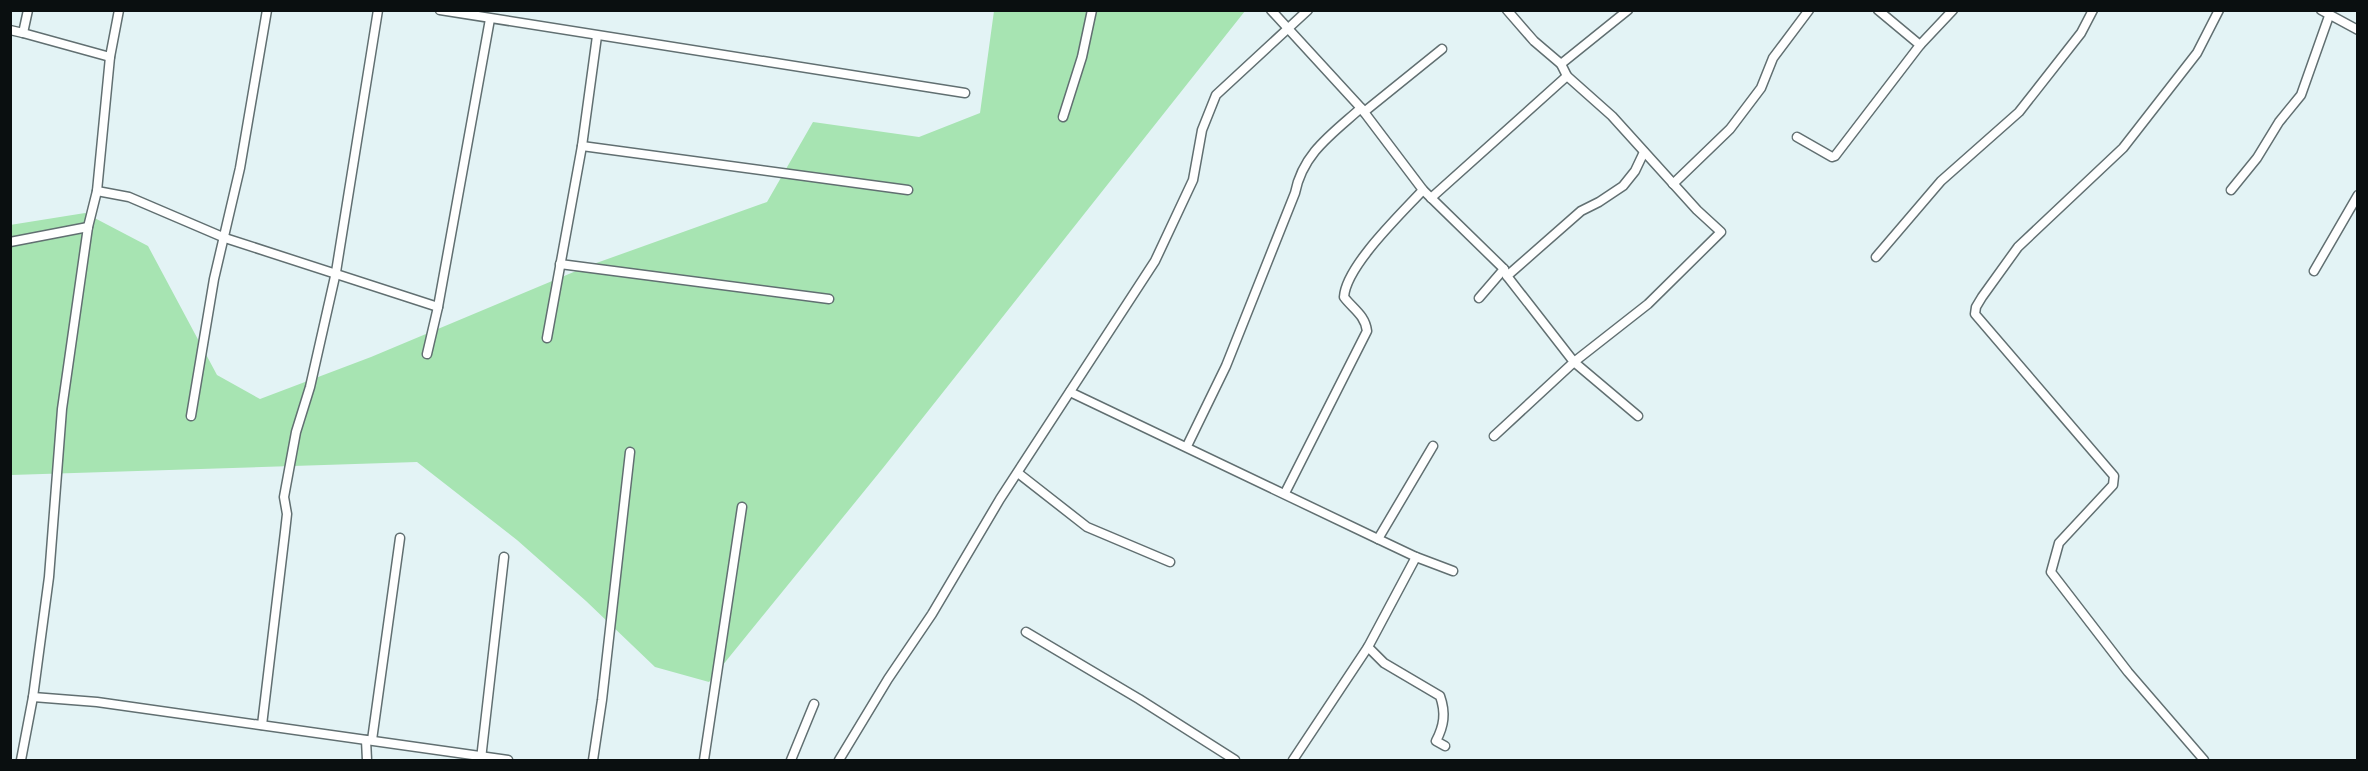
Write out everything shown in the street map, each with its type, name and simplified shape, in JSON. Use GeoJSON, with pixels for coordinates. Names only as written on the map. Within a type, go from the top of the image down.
{"type":"FeatureCollection","features":[{"type":"Feature","properties":{"kind":"street"},"geometry":{"type":"LineString","coordinates":[[23,33],[28,10]]}},
{"type":"Feature","properties":{"kind":"street"},"geometry":{"type":"LineString","coordinates":[[21,760],[33,697],[49,577],[62,409],[88,227],[97,191],[110,57],[119,10]]}},
{"type":"Feature","properties":{"kind":"street"},"geometry":{"type":"LineString","coordinates":[[191,416],[214,279],[240,168],[267,10]]}},
{"type":"Feature","properties":{"kind":"street"},"geometry":{"type":"LineString","coordinates":[[262,725],[286,523],[284,497],[296,432],[310,387],[336,272],[378,10]]}},
{"type":"Feature","properties":{"kind":"street"},"geometry":{"type":"LineString","coordinates":[[440,10],[965,93]]}},
{"type":"Feature","properties":{"kind":"street"},"geometry":{"type":"LineString","coordinates":[[1063,117],[1082,57],[1092,10]]}},
{"type":"Feature","properties":{"kind":"street"},"geometry":{"type":"LineString","coordinates":[[1271,10],[1362,110],[1423,190],[1506,272],[1574,362],[1638,416]]}},
{"type":"Feature","properties":{"kind":"street"},"geometry":{"type":"LineString","coordinates":[[839,760],[932,614],[1017,473],[1155,261],[1193,180],[1202,130],[1216,95],[1308,10]]}},
{"type":"Feature","properties":{"kind":"street"},"geometry":{"type":"LineString","coordinates":[[1494,436],[1574,362],[1648,304],[1721,232],[1673,184],[1612,116],[1567,76],[1561,64],[1534,41],[1508,10]]}},
{"type":"Feature","properties":{"kind":"street"},"geometry":{"type":"LineString","coordinates":[[1561,64],[1628,10]]}},
{"type":"Feature","properties":{"kind":"street"},"geometry":{"type":"LineString","coordinates":[[1673,184],[1730,129],[1761,88],[1773,58],[1809,10]]}},
{"type":"Feature","properties":{"kind":"street"},"geometry":{"type":"LineString","coordinates":[[1878,10],[1920,45]]}},
{"type":"Feature","properties":{"kind":"street"},"geometry":{"type":"LineString","coordinates":[[1797,137],[1832,157],[1835,156],[1920,45],[1953,10]]}},
{"type":"Feature","properties":{"kind":"street"},"geometry":{"type":"LineString","coordinates":[[1876,257],[1941,181],[2019,112],[2081,33],[2093,10]]}},
{"type":"Feature","properties":{"kind":"street"},"geometry":{"type":"LineString","coordinates":[[2204,760],[2128,672],[2051,572],[2059,543],[2113,485],[2114,476],[1975,314],[1982,297],[2018,247],[2123,148],[2197,53],[2219,10]]}},
{"type":"Feature","properties":{"kind":"street"},"geometry":{"type":"LineString","coordinates":[[2231,190],[2257,158],[2279,122],[2301,95],[2325,13],[2358,30]]}},
{"type":"Feature","properties":{"kind":"street"},"geometry":{"type":"LineString","coordinates":[[427,354],[438,307],[490,19]]}},
{"type":"Feature","properties":{"kind":"street"},"geometry":{"type":"LineString","coordinates":[[10,30],[110,57]]}},
{"type":"Feature","properties":{"kind":"street"},"geometry":{"type":"LineString","coordinates":[[548,338],[582,146],[597,36]]}},
{"type":"Feature","properties":{"kind":"street"},"geometry":{"type":"LineString","coordinates":[[1187,446],[1226,366],[1295,193],[1299,176],[1312,152],[1362,110],[1442,49]]}},
{"type":"Feature","properties":{"kind":"street"},"geometry":{"type":"LineString","coordinates":[[1431,198],[1567,76]]}},
{"type":"Feature","properties":{"kind":"street"},"geometry":{"type":"LineString","coordinates":[[582,146],[908,190]]}},
{"type":"Feature","properties":{"kind":"street"},"geometry":{"type":"LineString","coordinates":[[1479,298],[1506,272],[1581,211],[1623,186],[1635,171],[1644,152]]}},
{"type":"Feature","properties":{"kind":"street"},"geometry":{"type":"LineString","coordinates":[[1286,493],[1367,331],[1366,322],[1344,297],[1345,288],[1373,243],[1423,190]]}},
{"type":"Feature","properties":{"kind":"street"},"geometry":{"type":"LineString","coordinates":[[97,191],[129,197],[225,238],[336,272],[438,307]]}},
{"type":"Feature","properties":{"kind":"street"},"geometry":{"type":"LineString","coordinates":[[2314,271],[2358,195]]}},
{"type":"Feature","properties":{"kind":"street"},"geometry":{"type":"LineString","coordinates":[[10,242],[20,238],[88,227]]}},
{"type":"Feature","properties":{"kind":"street"},"geometry":{"type":"LineString","coordinates":[[560,264],[829,299]]}},
{"type":"Feature","properties":{"kind":"street"},"geometry":{"type":"LineString","coordinates":[[1070,392],[1286,493],[1416,557],[1453,571]]}},
{"type":"Feature","properties":{"kind":"street"},"geometry":{"type":"LineString","coordinates":[[1378,539],[1433,446]]}},
{"type":"Feature","properties":{"kind":"street"},"geometry":{"type":"LineString","coordinates":[[593,760],[630,452]]}},
{"type":"Feature","properties":{"kind":"street"},"geometry":{"type":"LineString","coordinates":[[1017,473],[1087,527],[1170,562]]}},
{"type":"Feature","properties":{"kind":"street"},"geometry":{"type":"LineString","coordinates":[[704,760],[742,507]]}},
{"type":"Feature","properties":{"kind":"street"},"geometry":{"type":"LineString","coordinates":[[367,760],[400,538]]}},
{"type":"Feature","properties":{"kind":"street"},"geometry":{"type":"LineString","coordinates":[[481,758],[504,557]]}},
{"type":"Feature","properties":{"kind":"street"},"geometry":{"type":"LineString","coordinates":[[1293,760],[1368,646],[1416,557]]}},
{"type":"Feature","properties":{"kind":"street"},"geometry":{"type":"LineString","coordinates":[[1026,632],[1139,699],[1235,760]]}},
{"type":"Feature","properties":{"kind":"street"},"geometry":{"type":"LineString","coordinates":[[1368,646],[1384,663],[1440,696],[1444,708],[1444,719],[1436,741],[1445,746]]}},
{"type":"Feature","properties":{"kind":"street"},"geometry":{"type":"LineString","coordinates":[[33,697],[97,702],[508,760]]}},
{"type":"Feature","properties":{"kind":"street"},"geometry":{"type":"LineString","coordinates":[[791,760],[813,704]]}},
{"type":"Feature","properties":{"kind":"green space"},"geometry":{"type":"Polygon","coordinates":[[[994,11],[1245,11],[883,468],[709,682],[655,667],[586,601],[517,540],[417,462],[11,475],[10,225],[85,213],[148,246],[217,375],[260,399],[371,357],[588,266],[767,202],[813,122],[919,137],[980,113],[994,11]]]}}]}
